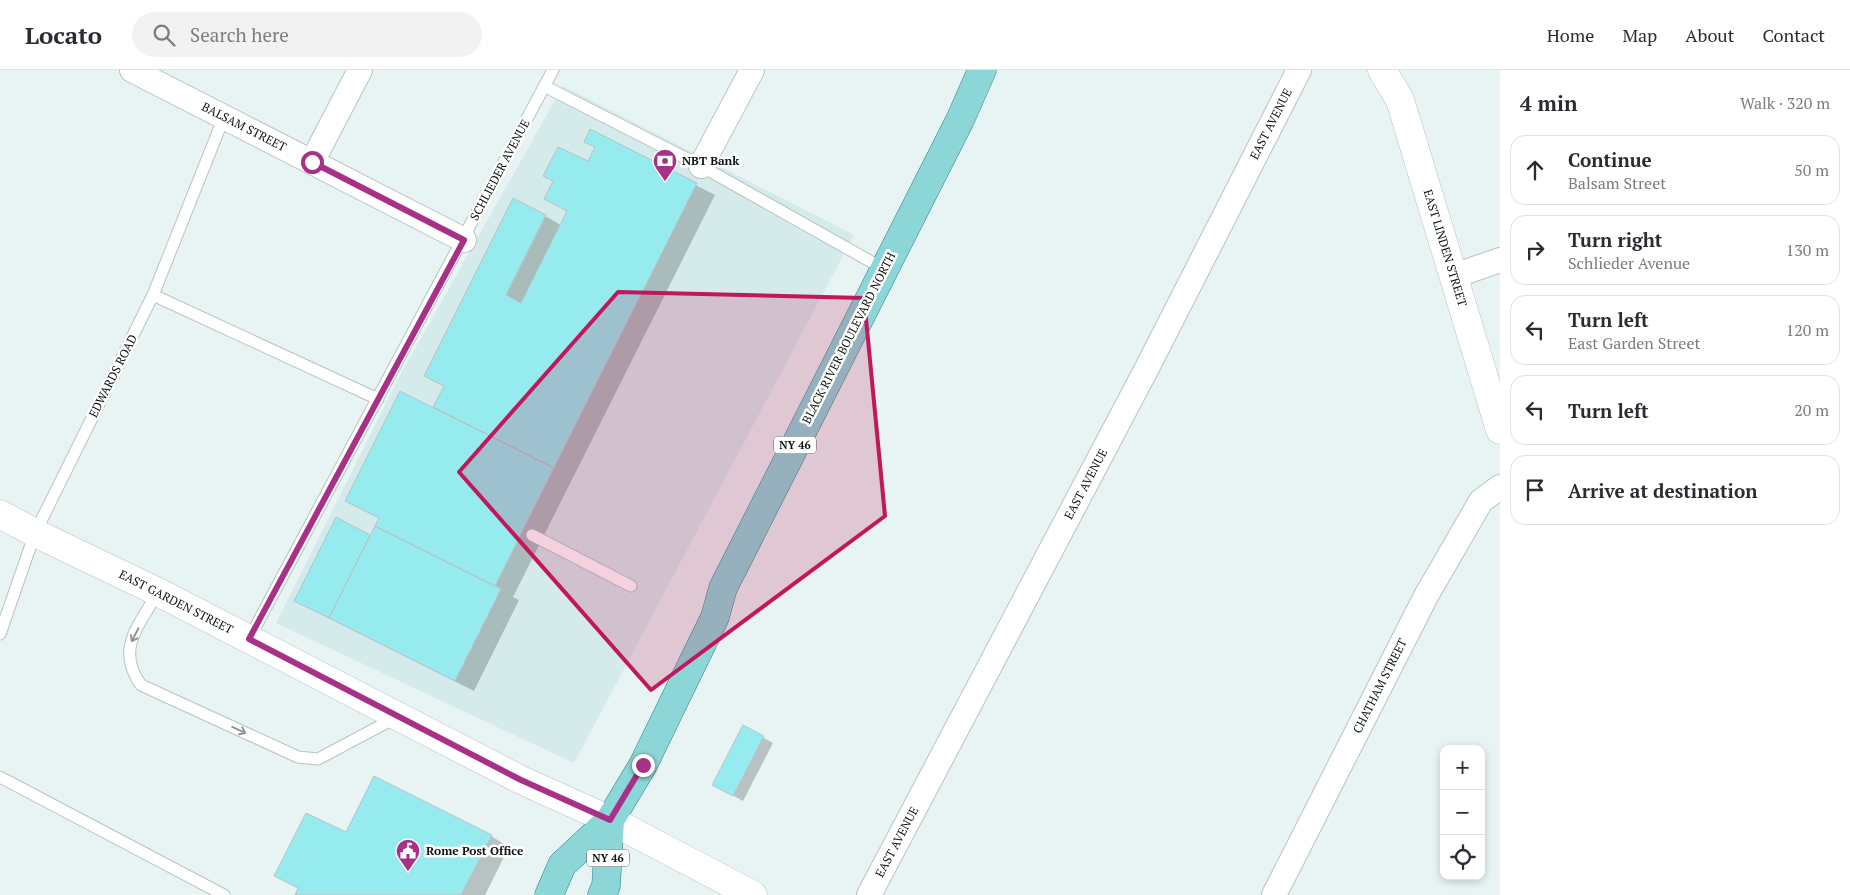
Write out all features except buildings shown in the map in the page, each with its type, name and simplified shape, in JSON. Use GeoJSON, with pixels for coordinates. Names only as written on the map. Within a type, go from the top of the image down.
{"type":"FeatureCollection","features":[{"type":"Feature","properties":{"kind":"main road","name":"BLACK RIVER BOULEVARD NORTH"},"geometry":{"type":"LineString","coordinates":[[549,895],[562,865],[610,820],[643,765],[716,617],[723,588],[960,120],[982,70]]}},
{"type":"Feature","properties":{"kind":"main road","name":"BLACK RIVER BOULEVARD NORTH"},"geometry":{"type":"LineString","coordinates":[[602,895],[606,886],[610,820]]}},
{"type":"Feature","properties":{"kind":"street","name":"BALSAM STREET"},"geometry":{"type":"LineString","coordinates":[[132,70],[464,240]]}},
{"type":"Feature","properties":{"kind":"street"},"geometry":{"type":"LineString","coordinates":[[312,162],[360,70]]}},
{"type":"Feature","properties":{"kind":"street"},"geometry":{"type":"LineString","coordinates":[[701,166],[752,70]]}},
{"type":"Feature","properties":{"kind":"street","name":"EAST AVENUE"},"geometry":{"type":"LineString","coordinates":[[869,895],[1147,368],[1299,70]]}},
{"type":"Feature","properties":{"kind":"street","name":"EAST LINDEN STREET"},"geometry":{"type":"LineString","coordinates":[[1382,70],[1400,100],[1500,430]]}},
{"type":"Feature","properties":{"kind":"street"},"geometry":{"type":"LineString","coordinates":[[1454,276],[1500,260]]}},
{"type":"Feature","properties":{"kind":"street","name":"CHATHAM STREET"},"geometry":{"type":"LineString","coordinates":[[1274,895],[1426,596],[1481,500],[1500,487]]}},
{"type":"Feature","properties":{"kind":"street","name":"EAST GARDEN STREET"},"geometry":{"type":"LineString","coordinates":[[0,514],[35,533],[158,592],[521,780],[610,820],[753,895]]}},
{"type":"Feature","properties":{"kind":"lane","name":"SCHLIEDER AVENUE"},"geometry":{"type":"LineString","coordinates":[[249,639],[464,240],[553,70]]}},
{"type":"Feature","properties":{"kind":"lane"},"geometry":{"type":"LineString","coordinates":[[544,86],[701,166],[884,269]]}},
{"type":"Feature","properties":{"kind":"lane","name":"EDWARDS ROAD"},"geometry":{"type":"LineString","coordinates":[[0,634],[35,533],[154,295],[224,117]]}},
{"type":"Feature","properties":{"kind":"lane"},"geometry":{"type":"LineString","coordinates":[[154,295],[378,399]]}},
{"type":"Feature","properties":{"kind":"lane"},"geometry":{"type":"LineString","coordinates":[[532,535],[632,586]]}},
{"type":"Feature","properties":{"kind":"lane"},"geometry":{"type":"LineString","coordinates":[[158,592],[131,641],[128,659],[132,673],[141,685],[298,758],[318,759],[399,716]]}},
{"type":"Feature","properties":{"kind":"lane"},"geometry":{"type":"LineString","coordinates":[[0,777],[224,895]]}},
{"type":"Feature","properties":{"kind":"highlighted area"},"geometry":{"type":"Polygon","coordinates":[[[618,292],[864,298],[885,516],[651,690],[459,472],[618,292]]]}},
{"type":"Feature","properties":{"kind":"shaded area"},"geometry":{"type":"Polygon","coordinates":[[[563,86],[854,235],[574,763],[276,623],[398,379],[563,86]]]}},
{"type":"Feature","properties":{"kind":"place","name":"NBT Bank"},"geometry":{"type":"Point","coordinates":[665,182]}},
{"type":"Feature","properties":{"kind":"place","name":"Rome Post Office"},"geometry":{"type":"Point","coordinates":[408,872]}},
{"type":"Feature","properties":{"kind":"route"},"geometry":{"type":"LineString","coordinates":[[312,162],[464,240],[249,639],[521,780],[610,820],[643,765]]}}]}
